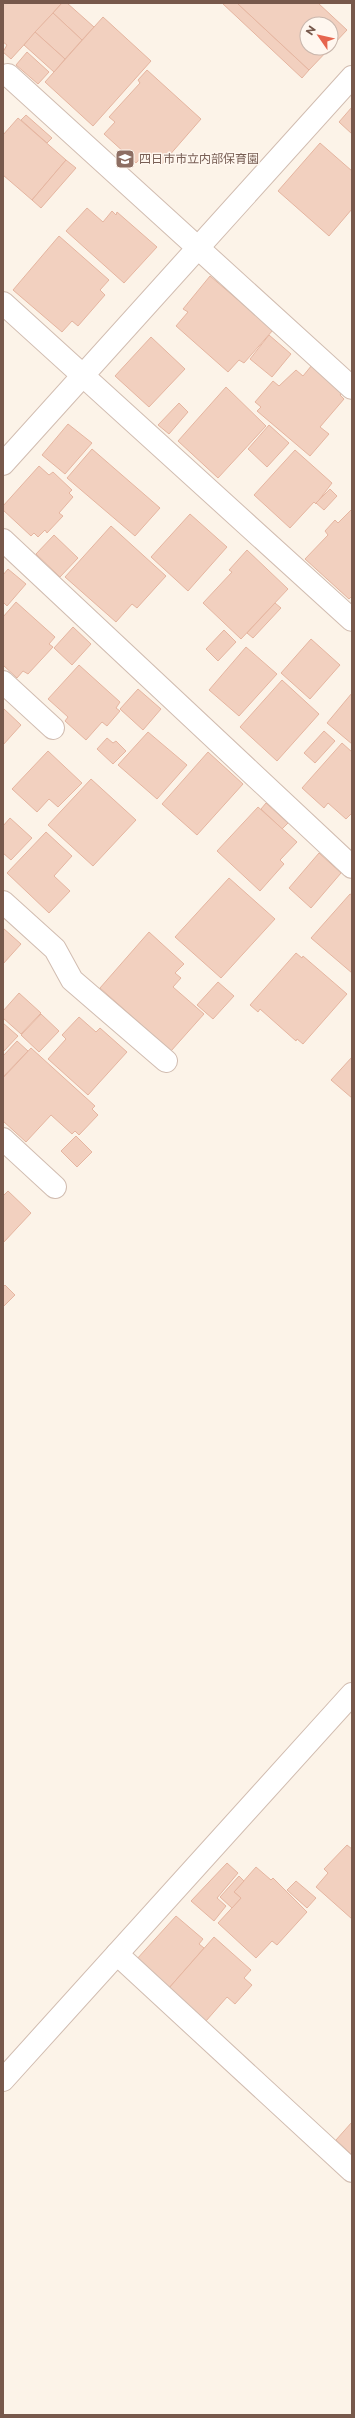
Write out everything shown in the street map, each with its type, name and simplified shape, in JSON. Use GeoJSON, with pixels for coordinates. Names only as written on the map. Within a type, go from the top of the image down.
{"type":"FeatureCollection","features":[{"type":"Feature","properties":{"kind":"street"},"geometry":{"type":"LineString","coordinates":[[8,75],[197,249],[352,388]]}},
{"type":"Feature","properties":{"kind":"street"},"geometry":{"type":"LineString","coordinates":[[7,452],[83,375],[352,76]]}},
{"type":"Feature","properties":{"kind":"street"},"geometry":{"type":"LineString","coordinates":[[3,304],[352,620]]}},
{"type":"Feature","properties":{"kind":"street"},"geometry":{"type":"LineString","coordinates":[[3,540],[352,867]]}},
{"type":"Feature","properties":{"kind":"street"},"geometry":{"type":"LineString","coordinates":[[3,682],[54,728]]}},
{"type":"Feature","properties":{"kind":"street"},"geometry":{"type":"LineString","coordinates":[[3,902],[55,949],[72,980],[166,1062]]}},
{"type":"Feature","properties":{"kind":"street"},"geometry":{"type":"LineString","coordinates":[[3,1139],[55,1187]]}},
{"type":"Feature","properties":{"kind":"street"},"geometry":{"type":"LineString","coordinates":[[3,2080],[352,1694]]}},
{"type":"Feature","properties":{"kind":"street"},"geometry":{"type":"LineString","coordinates":[[117,1954],[352,2171]]}},
{"type":"Feature","properties":{"kind":"building"},"geometry":{"type":"Polygon","coordinates":[[[3,3],[62,3],[11,59],[3,52],[7,45],[3,42],[3,3]]]}},
{"type":"Feature","properties":{"kind":"building"},"geometry":{"type":"Polygon","coordinates":[[[62,3],[67,3],[94,27],[82,40],[53,13],[62,3]]]}},
{"type":"Feature","properties":{"kind":"building"},"geometry":{"type":"Polygon","coordinates":[[[222,3],[237,3],[309,70],[302,78],[222,3]]]}},
{"type":"Feature","properties":{"kind":"building"},"geometry":{"type":"Polygon","coordinates":[[[237,3],[318,3],[332,16],[299,16],[299,56],[322,56],[309,70],[237,3]]]}},
{"type":"Feature","properties":{"kind":"building"},"geometry":{"type":"Polygon","coordinates":[[[53,13],[82,40],[65,59],[35,32],[53,13]]]}},
{"type":"Feature","properties":{"kind":"building"},"geometry":{"type":"Polygon","coordinates":[[[103,17],[151,61],[93,126],[45,82],[103,17]]]}},
{"type":"Feature","properties":{"kind":"building"},"geometry":{"type":"Polygon","coordinates":[[[339,23],[347,30],[339,38],[339,23]]]}},
{"type":"Feature","properties":{"kind":"building"},"geometry":{"type":"Polygon","coordinates":[[[35,32],[65,59],[54,72],[24,45],[35,32]]]}},
{"type":"Feature","properties":{"kind":"building"},"geometry":{"type":"Polygon","coordinates":[[[27,52],[49,72],[38,84],[16,65],[27,52]]]}},
{"type":"Feature","properties":{"kind":"building"},"geometry":{"type":"Polygon","coordinates":[[[147,70],[201,119],[161,165],[146,152],[136,163],[104,134],[115,122],[109,117],[140,83],[138,80],[147,70]]]}},
{"type":"Feature","properties":{"kind":"building"},"geometry":{"type":"Polygon","coordinates":[[[352,107],[352,134],[339,122],[352,107]]]}},
{"type":"Feature","properties":{"kind":"building"},"geometry":{"type":"Polygon","coordinates":[[[26,115],[52,138],[47,143],[21,120],[26,115]]]}},
{"type":"Feature","properties":{"kind":"building"},"geometry":{"type":"Polygon","coordinates":[[[18,118],[66,160],[32,200],[3,175],[3,135],[18,118]]]}},
{"type":"Feature","properties":{"kind":"building"},"geometry":{"type":"Polygon","coordinates":[[[320,143],[352,171],[352,209],[329,236],[278,191],[320,143]]]}},
{"type":"Feature","properties":{"kind":"building"},"geometry":{"type":"Polygon","coordinates":[[[66,160],[76,168],[41,208],[32,200],[66,160]]]}},
{"type":"Feature","properties":{"kind":"building"},"geometry":{"type":"Polygon","coordinates":[[[87,208],[103,222],[112,211],[116,215],[117,212],[157,247],[124,283],[66,231],[87,208]]]}},
{"type":"Feature","properties":{"kind":"building"},"geometry":{"type":"Polygon","coordinates":[[[59,236],[109,280],[100,290],[105,295],[78,326],[72,321],[62,332],[13,290],[59,236]]]}},
{"type":"Feature","properties":{"kind":"building"},"geometry":{"type":"Polygon","coordinates":[[[210,276],[273,330],[244,363],[239,360],[228,372],[176,326],[188,312],[183,309],[210,276]]]}},
{"type":"Feature","properties":{"kind":"building"},"geometry":{"type":"Polygon","coordinates":[[[269,335],[291,354],[272,377],[250,359],[269,335]]]}},
{"type":"Feature","properties":{"kind":"building"},"geometry":{"type":"Polygon","coordinates":[[[151,337],[185,369],[149,407],[115,376],[151,337]]]}},
{"type":"Feature","properties":{"kind":"building"},"geometry":{"type":"Polygon","coordinates":[[[312,365],[343,391],[340,395],[344,399],[320,427],[329,434],[310,456],[257,411],[261,407],[255,402],[273,381],[279,386],[296,370],[303,376],[312,365]]]}},
{"type":"Feature","properties":{"kind":"building"},"geometry":{"type":"Polygon","coordinates":[[[226,387],[266,426],[218,478],[178,441],[226,387]]]}},
{"type":"Feature","properties":{"kind":"building"},"geometry":{"type":"Polygon","coordinates":[[[179,403],[188,412],[169,434],[158,425],[179,403]]]}},
{"type":"Feature","properties":{"kind":"building"},"geometry":{"type":"Polygon","coordinates":[[[68,424],[92,443],[65,474],[42,455],[68,424]]]}},
{"type":"Feature","properties":{"kind":"building"},"geometry":{"type":"Polygon","coordinates":[[[269,425],[289,443],[267,467],[248,449],[269,425]]]}},
{"type":"Feature","properties":{"kind":"building"},"geometry":{"type":"Polygon","coordinates":[[[92,449],[160,508],[135,536],[67,478],[92,449]]]}},
{"type":"Feature","properties":{"kind":"building"},"geometry":{"type":"Polygon","coordinates":[[[295,450],[332,483],[316,504],[314,502],[290,528],[254,495],[295,450]]]}},
{"type":"Feature","properties":{"kind":"building"},"geometry":{"type":"Polygon","coordinates":[[[39,466],[49,475],[53,472],[72,490],[69,493],[73,497],[59,513],[63,516],[47,533],[45,530],[38,537],[34,533],[31,536],[3,510],[3,506],[39,466]]]}},
{"type":"Feature","properties":{"kind":"building"},"geometry":{"type":"Polygon","coordinates":[[[330,489],[337,496],[324,510],[316,503],[330,489]]]}},
{"type":"Feature","properties":{"kind":"building"},"geometry":{"type":"Polygon","coordinates":[[[352,509],[352,596],[349,599],[305,559],[328,535],[325,531],[335,520],[338,523],[352,509]]]}},
{"type":"Feature","properties":{"kind":"building"},"geometry":{"type":"Polygon","coordinates":[[[190,514],[227,547],[188,591],[151,557],[190,514]]]}},
{"type":"Feature","properties":{"kind":"building"},"geometry":{"type":"Polygon","coordinates":[[[111,526],[166,576],[137,608],[132,604],[116,622],[65,577],[111,526]]]}},
{"type":"Feature","properties":{"kind":"building"},"geometry":{"type":"Polygon","coordinates":[[[54,535],[78,558],[60,577],[36,554],[54,535]]]}},
{"type":"Feature","properties":{"kind":"building"},"geometry":{"type":"Polygon","coordinates":[[[247,550],[288,589],[241,639],[203,603],[232,572],[229,570],[247,550]]]}},
{"type":"Feature","properties":{"kind":"building"},"geometry":{"type":"Polygon","coordinates":[[[8,569],[26,584],[7,606],[3,602],[3,575],[8,569]]]}},
{"type":"Feature","properties":{"kind":"building"},"geometry":{"type":"Polygon","coordinates":[[[16,602],[55,637],[49,644],[53,647],[28,674],[23,671],[17,678],[3,665],[3,617],[16,602]]]}},
{"type":"Feature","properties":{"kind":"building"},"geometry":{"type":"Polygon","coordinates":[[[275,603],[281,608],[253,638],[247,633],[275,603]]]}},
{"type":"Feature","properties":{"kind":"building"},"geometry":{"type":"Polygon","coordinates":[[[73,627],[91,644],[72,665],[54,648],[73,627]]]}},
{"type":"Feature","properties":{"kind":"building"},"geometry":{"type":"Polygon","coordinates":[[[224,630],[236,642],[218,661],[206,649],[224,630]]]}},
{"type":"Feature","properties":{"kind":"building"},"geometry":{"type":"Polygon","coordinates":[[[311,639],[340,665],[310,699],[281,673],[311,639]]]}},
{"type":"Feature","properties":{"kind":"building"},"geometry":{"type":"Polygon","coordinates":[[[246,647],[277,674],[239,716],[209,690],[246,647]]]}},
{"type":"Feature","properties":{"kind":"building"},"geometry":{"type":"Polygon","coordinates":[[[79,665],[120,702],[116,708],[120,711],[107,726],[102,722],[86,740],[65,721],[68,717],[48,699],[79,665]]]}},
{"type":"Feature","properties":{"kind":"building"},"geometry":{"type":"Polygon","coordinates":[[[282,680],[319,714],[277,761],[240,727],[282,680]]]}},
{"type":"Feature","properties":{"kind":"building"},"geometry":{"type":"Polygon","coordinates":[[[138,689],[161,709],[143,730],[120,709],[138,689]]]}},
{"type":"Feature","properties":{"kind":"building"},"geometry":{"type":"Polygon","coordinates":[[[352,693],[352,744],[327,723],[352,693]]]}},
{"type":"Feature","properties":{"kind":"building"},"geometry":{"type":"Polygon","coordinates":[[[3,708],[21,725],[3,745],[3,708]]]}},
{"type":"Feature","properties":{"kind":"building"},"geometry":{"type":"Polygon","coordinates":[[[324,731],[335,741],[315,763],[304,753],[324,731]]]}},
{"type":"Feature","properties":{"kind":"building"},"geometry":{"type":"Polygon","coordinates":[[[148,732],[187,765],[157,799],[118,765],[148,732]]]}},
{"type":"Feature","properties":{"kind":"building"},"geometry":{"type":"Polygon","coordinates":[[[107,738],[113,743],[116,741],[126,751],[113,764],[97,749],[107,738]]]}},
{"type":"Feature","properties":{"kind":"building"},"geometry":{"type":"Polygon","coordinates":[[[342,743],[352,752],[352,815],[351,814],[346,819],[328,803],[324,808],[302,788],[342,743]]]}},
{"type":"Feature","properties":{"kind":"building"},"geometry":{"type":"Polygon","coordinates":[[[48,751],[82,783],[58,807],[49,799],[37,812],[12,789],[48,751]]]}},
{"type":"Feature","properties":{"kind":"building"},"geometry":{"type":"Polygon","coordinates":[[[208,752],[243,784],[197,835],[162,804],[208,752]]]}},
{"type":"Feature","properties":{"kind":"building"},"geometry":{"type":"Polygon","coordinates":[[[91,779],[136,820],[93,866],[48,825],[91,779]]]}},
{"type":"Feature","properties":{"kind":"building"},"geometry":{"type":"Polygon","coordinates":[[[266,803],[288,823],[282,829],[261,809],[266,803]]]}},
{"type":"Feature","properties":{"kind":"building"},"geometry":{"type":"Polygon","coordinates":[[[258,807],[297,842],[280,860],[284,864],[260,891],[217,851],[258,807]]]}},
{"type":"Feature","properties":{"kind":"building"},"geometry":{"type":"Polygon","coordinates":[[[10,818],[32,838],[11,860],[3,853],[3,826],[10,818]]]}},
{"type":"Feature","properties":{"kind":"building"},"geometry":{"type":"Polygon","coordinates":[[[46,832],[72,856],[54,876],[70,891],[49,913],[7,873],[46,832]]]}},
{"type":"Feature","properties":{"kind":"building"},"geometry":{"type":"Polygon","coordinates":[[[319,853],[341,873],[311,908],[289,888],[319,853]]]}},
{"type":"Feature","properties":{"kind":"building"},"geometry":{"type":"Polygon","coordinates":[[[229,878],[275,919],[221,978],[175,937],[229,878]]]}},
{"type":"Feature","properties":{"kind":"building"},"geometry":{"type":"Polygon","coordinates":[[[350,894],[352,895],[352,973],[311,938],[350,894]]]}},
{"type":"Feature","properties":{"kind":"building"},"geometry":{"type":"Polygon","coordinates":[[[3,928],[21,944],[3,964],[3,928]]]}},
{"type":"Feature","properties":{"kind":"building"},"geometry":{"type":"Polygon","coordinates":[[[149,932],[184,964],[175,973],[181,978],[173,987],[204,1014],[171,1051],[100,988],[149,932]]]}},
{"type":"Feature","properties":{"kind":"building"},"geometry":{"type":"Polygon","coordinates":[[[296,953],[302,958],[303,956],[347,994],[303,1044],[297,1039],[296,1041],[260,1009],[258,1012],[250,1005],[296,953]]]}},
{"type":"Feature","properties":{"kind":"building"},"geometry":{"type":"Polygon","coordinates":[[[218,982],[234,996],[213,1019],[197,1005],[218,982]]]}},
{"type":"Feature","properties":{"kind":"building"},"geometry":{"type":"Polygon","coordinates":[[[19,993],[41,1013],[21,1034],[3,1018],[3,1011],[19,993]]]}},
{"type":"Feature","properties":{"kind":"building"},"geometry":{"type":"Polygon","coordinates":[[[41,1014],[59,1031],[39,1052],[21,1035],[41,1014]]]}},
{"type":"Feature","properties":{"kind":"building"},"geometry":{"type":"Polygon","coordinates":[[[79,1017],[96,1032],[100,1028],[127,1052],[88,1095],[48,1059],[66,1039],[62,1035],[79,1017]]]}},
{"type":"Feature","properties":{"kind":"building"},"geometry":{"type":"Polygon","coordinates":[[[3,1023],[18,1036],[3,1052],[3,1023]]]}},
{"type":"Feature","properties":{"kind":"building"},"geometry":{"type":"Polygon","coordinates":[[[17,1041],[28,1051],[3,1077],[3,1056],[17,1041]]]}},
{"type":"Feature","properties":{"kind":"building"},"geometry":{"type":"Polygon","coordinates":[[[31,1048],[95,1106],[92,1109],[98,1115],[79,1135],[75,1131],[72,1134],[51,1115],[26,1142],[3,1121],[3,1078],[31,1048]]]}},
{"type":"Feature","properties":{"kind":"building"},"geometry":{"type":"Polygon","coordinates":[[[352,1057],[352,1098],[331,1080],[352,1057]]]}},
{"type":"Feature","properties":{"kind":"building"},"geometry":{"type":"Polygon","coordinates":[[[76,1136],[92,1152],[77,1167],[61,1151],[76,1136]]]}},
{"type":"Feature","properties":{"kind":"building"},"geometry":{"type":"Polygon","coordinates":[[[8,1191],[31,1213],[3,1243],[3,1196],[8,1191]]]}},
{"type":"Feature","properties":{"kind":"building"},"geometry":{"type":"Polygon","coordinates":[[[5,1285],[15,1295],[3,1307],[3,1287],[5,1285]]]}},
{"type":"Feature","properties":{"kind":"building"},"geometry":{"type":"Polygon","coordinates":[[[347,1845],[352,1849],[352,1919],[316,1887],[328,1873],[324,1869],[347,1845]]]}},
{"type":"Feature","properties":{"kind":"building"},"geometry":{"type":"Polygon","coordinates":[[[227,1863],[238,1873],[217,1898],[226,1906],[214,1921],[191,1901],[227,1863]]]}},
{"type":"Feature","properties":{"kind":"building"},"geometry":{"type":"Polygon","coordinates":[[[256,1867],[271,1880],[273,1878],[307,1912],[277,1945],[272,1941],[256,1958],[218,1923],[241,1898],[234,1892],[256,1867]]]}},
{"type":"Feature","properties":{"kind":"building"},"geometry":{"type":"Polygon","coordinates":[[[239,1876],[244,1881],[234,1892],[241,1898],[232,1908],[220,1897],[239,1876]]]}},
{"type":"Feature","properties":{"kind":"building"},"geometry":{"type":"Polygon","coordinates":[[[296,1881],[316,1898],[307,1908],[287,1890],[296,1881]]]}},
{"type":"Feature","properties":{"kind":"building"},"geometry":{"type":"Polygon","coordinates":[[[176,1916],[203,1939],[199,1944],[204,1948],[169,1988],[136,1960],[176,1916]]]}},
{"type":"Feature","properties":{"kind":"building"},"geometry":{"type":"Polygon","coordinates":[[[214,1937],[251,1970],[244,1978],[252,1985],[235,2004],[227,1997],[206,2021],[169,1988],[214,1937]]]}},
{"type":"Feature","properties":{"kind":"building"},"geometry":{"type":"Polygon","coordinates":[[[352,2122],[352,2155],[336,2140],[352,2122]]]}},
{"type":"Feature","properties":{"kind":"place","name":"四日市市立内部保育園"},"geometry":{"type":"Point","coordinates":[125,159]}}]}
